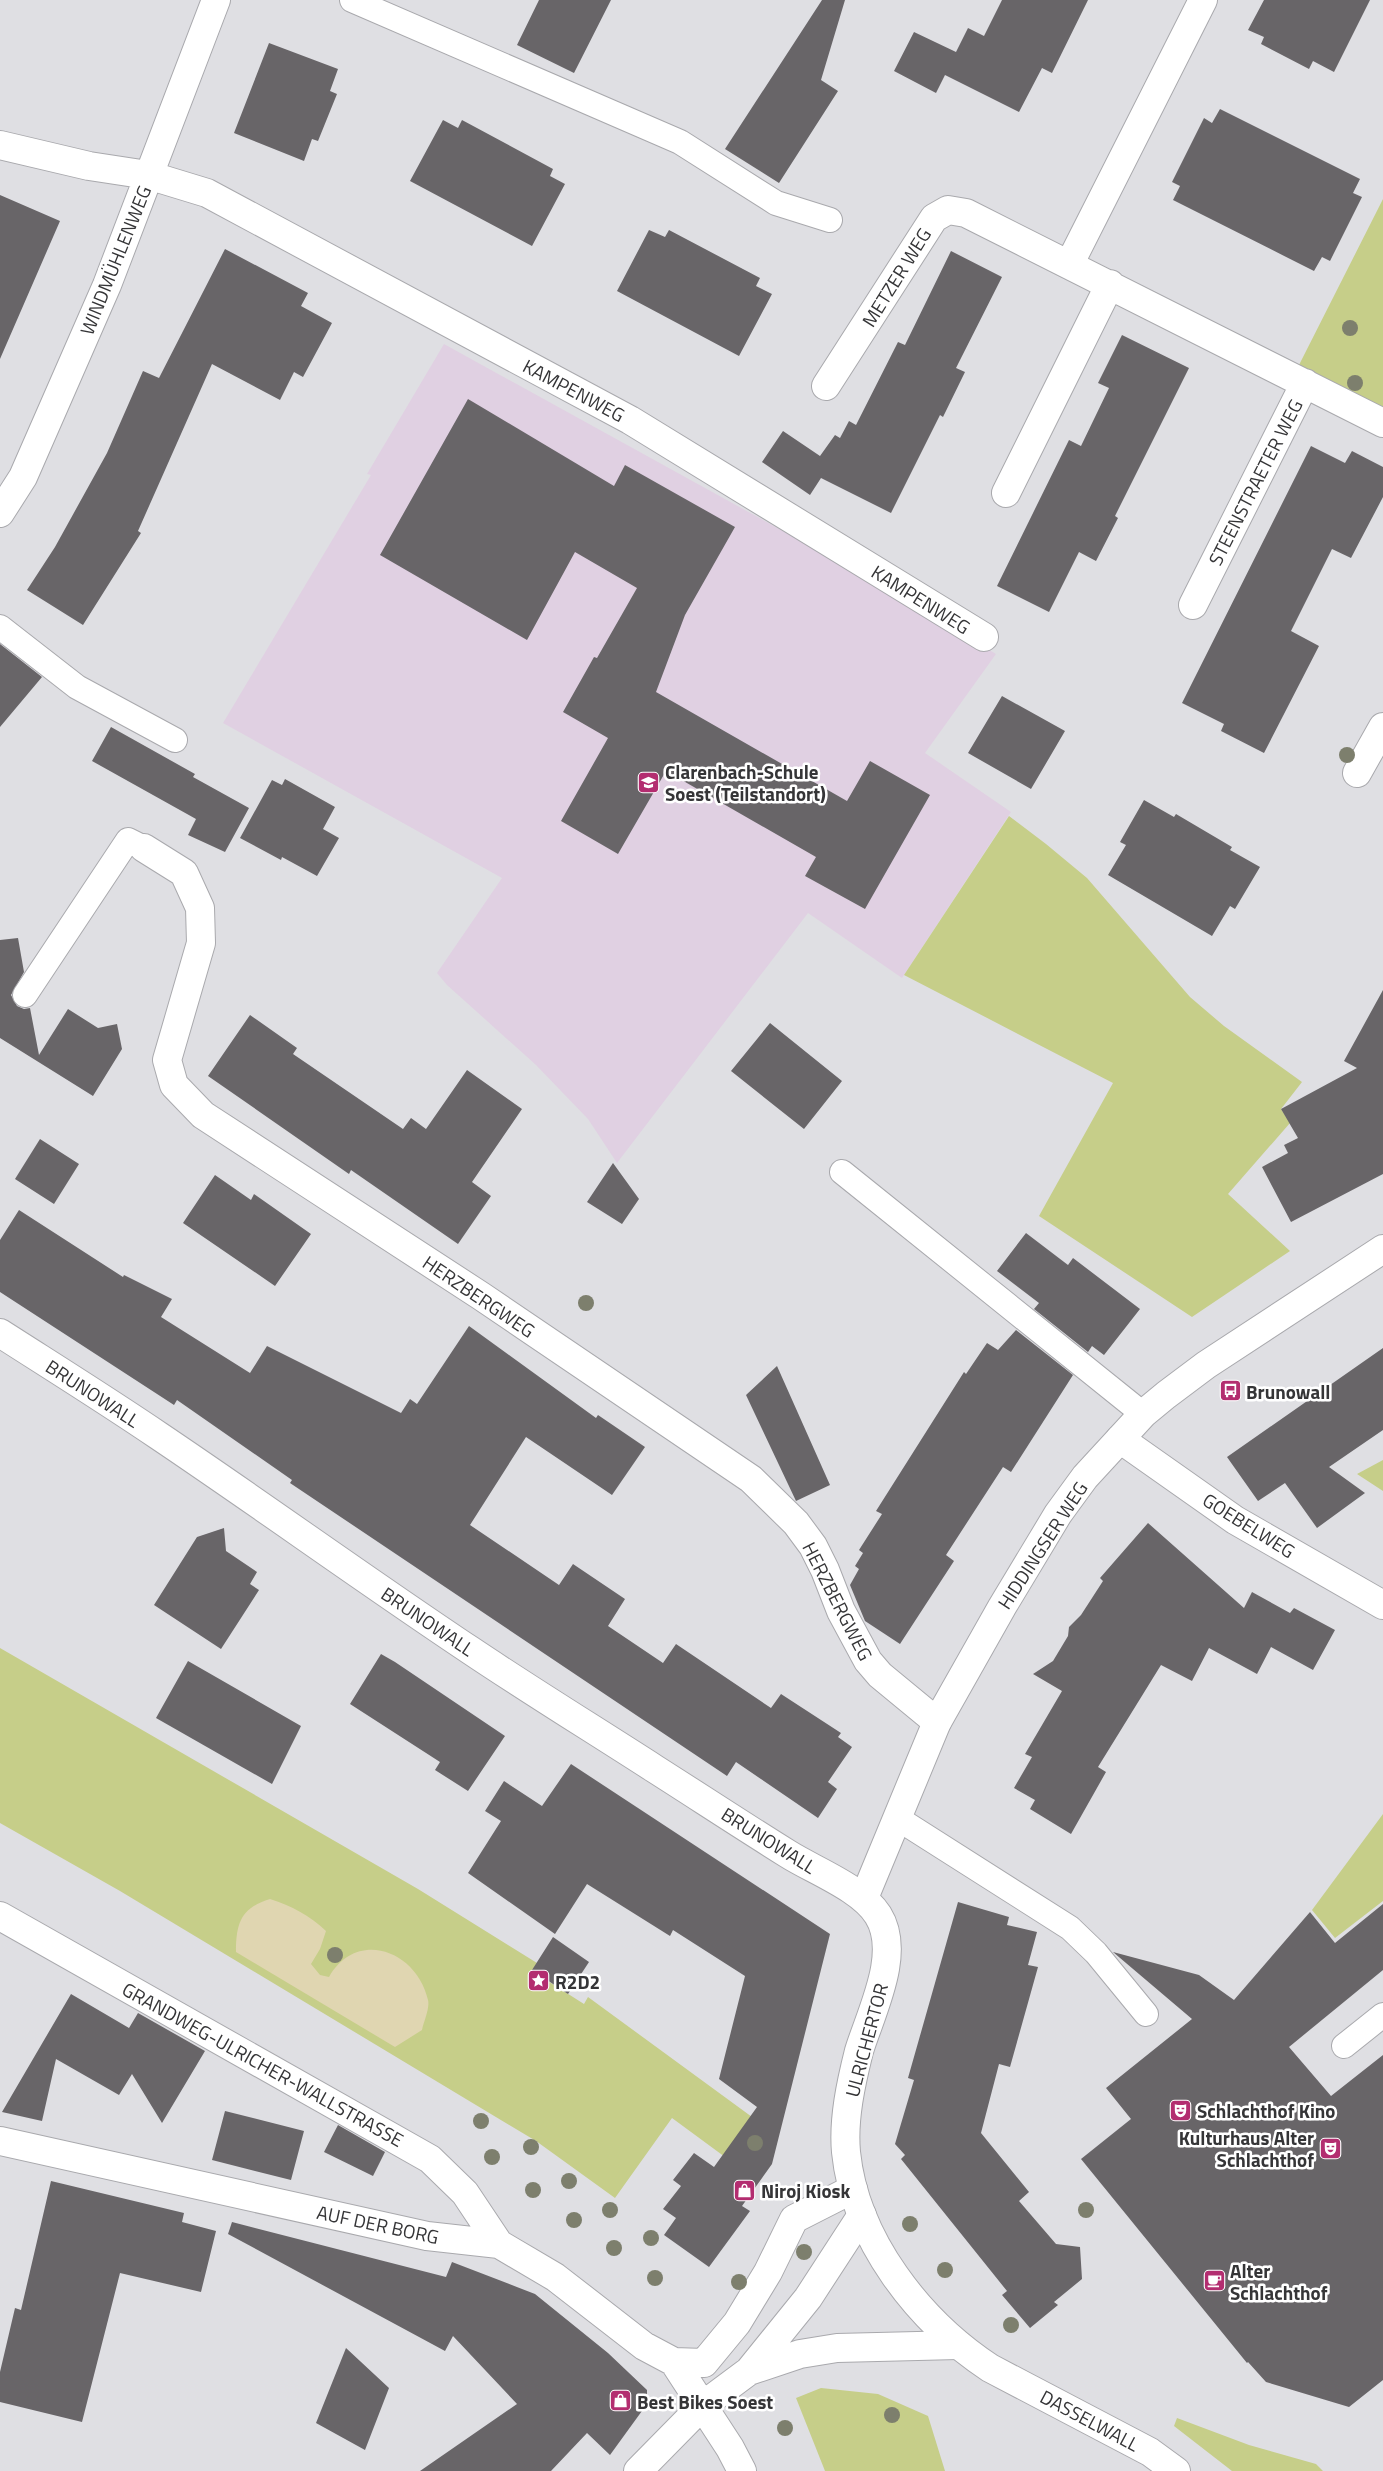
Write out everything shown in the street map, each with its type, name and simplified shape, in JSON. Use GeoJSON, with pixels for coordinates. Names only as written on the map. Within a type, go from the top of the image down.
{"type":"FeatureCollection","features":[{"type":"Feature","properties":{"kind":"street","name":"WINDMÜHLENWEG"},"geometry":{"type":"LineString","coordinates":[[0,514],[23,477],[106,285],[216,0]]}},
{"type":"Feature","properties":{"kind":"street"},"geometry":{"type":"LineString","coordinates":[[1070,263],[1204,0]]}},
{"type":"Feature","properties":{"kind":"street","name":"KAMPENWEG"},"geometry":{"type":"LineString","coordinates":[[0,145],[89,166],[148,176],[207,193],[630,420],[984,637]]}},
{"type":"Feature","properties":{"kind":"street","name":"METZER WEG"},"geometry":{"type":"LineString","coordinates":[[826,386],[934,218],[948,210],[966,213],[1070,263],[1305,383]]}},
{"type":"Feature","properties":{"kind":"street"},"geometry":{"type":"LineString","coordinates":[[1006,493],[1110,284]]}},
{"type":"Feature","properties":{"kind":"street","name":"STEENSTRAETER WEG"},"geometry":{"type":"LineString","coordinates":[[1193,605],[1305,383],[1383,423]]}},
{"type":"Feature","properties":{"kind":"street"},"geometry":{"type":"LineString","coordinates":[[1357,773],[1383,727]]}},
{"type":"Feature","properties":{"kind":"street","name":"HERZBERGWEG"},"geometry":{"type":"LineString","coordinates":[[144,848],[184,873],[200,908],[201,942],[166,1060],[174,1085],[203,1115],[481,1296],[751,1479],[796,1524],[812,1546],[825,1570],[841,1611],[868,1661],[880,1675],[937,1722]]}},
{"type":"Feature","properties":{"kind":"street","name":"HIDDINGSER WEG"},"geometry":{"type":"LineString","coordinates":[[864,1898],[937,1722],[1002,1607],[1058,1514],[1085,1478],[1143,1414],[1206,1365],[1383,1249]]}},
{"type":"Feature","properties":{"kind":"street","name":"BRUNOWALL"},"geometry":{"type":"LineString","coordinates":[[0,1333],[157,1434],[471,1651],[790,1855],[864,1898]]}},
{"type":"Feature","properties":{"kind":"street","name":"GOEBELWEG"},"geometry":{"type":"LineString","coordinates":[[1120,1439],[1235,1520],[1383,1605]]}},
{"type":"Feature","properties":{"kind":"street","name":"ULRICHERTOR"},"geometry":{"type":"LineString","coordinates":[[864,1898],[878,1915],[885,1931],[888,1948],[886,1966],[858,2055],[846,2118],[846,2151],[853,2189],[862,2216],[880,2252],[894,2274],[932,2319],[958,2345],[990,2368],[1029,2388]]}},
{"type":"Feature","properties":{"kind":"street","name":"GRANDWEG-ULRICHER-WALLSTRASSE"},"geometry":{"type":"LineString","coordinates":[[0,1916],[430,2159],[465,2193],[499,2244]]}},
{"type":"Feature","properties":{"kind":"street","name":"AUF DER BORG"},"geometry":{"type":"LineString","coordinates":[[0,2141],[427,2236],[499,2244],[555,2277],[644,2346],[674,2362],[730,2448],[742,2471]]}},
{"type":"Feature","properties":{"kind":"street"},"geometry":{"type":"LineString","coordinates":[[674,2362],[704,2363],[737,2323],[768,2272],[794,2219],[853,2189]]}},
{"type":"Feature","properties":{"kind":"street"},"geometry":{"type":"LineString","coordinates":[[638,2471],[702,2406],[749,2371],[808,2298],[862,2216]]}},
{"type":"Feature","properties":{"kind":"street"},"geometry":{"type":"LineString","coordinates":[[749,2371],[800,2354],[837,2348],[958,2345]]}},
{"type":"Feature","properties":{"kind":"street","name":"DASSELWALL"},"geometry":{"type":"LineString","coordinates":[[1029,2388],[1150,2452],[1176,2471]]}},
{"type":"Feature","properties":{"kind":"lane"},"geometry":{"type":"LineString","coordinates":[[352,0],[680,142],[776,203],[830,220]]}},
{"type":"Feature","properties":{"kind":"lane"},"geometry":{"type":"LineString","coordinates":[[0,627],[77,687],[175,740]]}},
{"type":"Feature","properties":{"kind":"lane"},"geometry":{"type":"LineString","coordinates":[[25,995],[128,840],[144,848]]}},
{"type":"Feature","properties":{"kind":"lane"},"geometry":{"type":"LineString","coordinates":[[842,1172],[1143,1414]]}},
{"type":"Feature","properties":{"kind":"lane"},"geometry":{"type":"LineString","coordinates":[[897,1818],[1070,1928],[1096,1953],[1146,2014]]}},
{"type":"Feature","properties":{"kind":"lane"},"geometry":{"type":"LineString","coordinates":[[1344,2046],[1383,2015]]}},
{"type":"Feature","properties":{"kind":"shaded area","name":"Clarenbach-Schule Soest (Teilstandort)"},"geometry":{"type":"Polygon","coordinates":[[[444,344],[870,579],[996,654],[925,753],[1011,812],[902,978],[808,913],[617,1163],[588,1119],[536,1065],[447,985],[437,973],[502,878],[223,723],[371,475],[367,474],[444,344]]]}},
{"type":"Feature","properties":{"kind":"green space"},"geometry":{"type":"Polygon","coordinates":[[[1383,199],[1383,409],[1299,365],[1383,199]]]}},
{"type":"Feature","properties":{"kind":"green space"},"geometry":{"type":"Polygon","coordinates":[[[1009,816],[1087,878],[1190,997],[1224,1026],[1302,1082],[1281,1109],[1290,1123],[1228,1194],[1290,1251],[1192,1317],[1039,1216],[1113,1083],[904,975],[1009,816]]]}},
{"type":"Feature","properties":{"kind":"green space"},"geometry":{"type":"Polygon","coordinates":[[[1383,1460],[1383,1491],[1357,1474],[1383,1460]]]}},
{"type":"Feature","properties":{"kind":"green space"},"geometry":{"type":"Polygon","coordinates":[[[0,1648],[418,1889],[537,1963],[532,1971],[584,2004],[588,1997],[778,2136],[759,2182],[672,2118],[615,2198],[536,2141],[120,1891],[0,1823],[0,1648]]]}},
{"type":"Feature","properties":{"kind":"green space"},"geometry":{"type":"Polygon","coordinates":[[[1383,1814],[1383,1901],[1335,1938],[1312,1910],[1383,1814]]]}},
{"type":"Feature","properties":{"kind":"green space"},"geometry":{"type":"Polygon","coordinates":[[[821,2388],[878,2394],[928,2416],[945,2471],[825,2471],[796,2398],[821,2388]]]}},
{"type":"Feature","properties":{"kind":"green space"},"geometry":{"type":"Polygon","coordinates":[[[1177,2418],[1249,2445],[1316,2464],[1323,2471],[1232,2471],[1174,2426],[1177,2418]]]}},
{"type":"Feature","properties":{"kind":"sand"},"geometry":{"type":"Polygon","coordinates":[[[270,1899],[300,1912],[326,1931],[320,1949],[311,1964],[320,1975],[329,1977],[341,1962],[355,1953],[370,1950],[385,1952],[399,1958],[412,1969],[422,1983],[428,2000],[428,2011],[422,2030],[395,2047],[236,1952],[237,1933],[242,1918],[252,1907],[270,1899]]]}},
{"type":"Feature","properties":{"kind":"building"},"geometry":{"type":"Polygon","coordinates":[[[539,0],[611,0],[574,73],[517,45],[539,0]]]}},
{"type":"Feature","properties":{"kind":"building"},"geometry":{"type":"Polygon","coordinates":[[[822,0],[845,0],[821,80],[838,91],[779,183],[725,149],[822,0]]]}},
{"type":"Feature","properties":{"kind":"building"},"geometry":{"type":"Polygon","coordinates":[[[1002,0],[1088,0],[1052,73],[1042,68],[1019,112],[945,75],[936,93],[894,71],[914,32],[956,52],[968,28],[984,36],[1002,0]]]}},
{"type":"Feature","properties":{"kind":"building"},"geometry":{"type":"Polygon","coordinates":[[[1264,0],[1370,0],[1334,72],[1313,61],[1309,69],[1261,44],[1264,37],[1248,30],[1264,0]]]}},
{"type":"Feature","properties":{"kind":"building"},"geometry":{"type":"Polygon","coordinates":[[[269,43],[338,69],[330,91],[337,94],[318,141],[312,139],[304,161],[234,133],[269,43]]]}},
{"type":"Feature","properties":{"kind":"building"},"geometry":{"type":"Polygon","coordinates":[[[1220,109],[1360,179],[1353,193],[1362,197],[1330,261],[1322,257],[1314,271],[1173,200],[1180,186],[1172,182],[1204,118],[1212,123],[1220,109]]]}},
{"type":"Feature","properties":{"kind":"building"},"geometry":{"type":"Polygon","coordinates":[[[443,120],[458,128],[462,120],[553,169],[550,176],[565,184],[532,246],[410,181],[443,120]]]}},
{"type":"Feature","properties":{"kind":"building"},"geometry":{"type":"Polygon","coordinates":[[[0,195],[60,221],[0,359],[0,195]]]}},
{"type":"Feature","properties":{"kind":"building"},"geometry":{"type":"Polygon","coordinates":[[[649,230],[665,237],[669,230],[760,278],[756,286],[772,294],[739,356],[617,291],[649,230]]]}},
{"type":"Feature","properties":{"kind":"building"},"geometry":{"type":"Polygon","coordinates":[[[225,249],[308,293],[301,306],[332,323],[303,377],[294,372],[280,400],[212,364],[138,531],[141,533],[83,625],[27,590],[55,547],[107,453],[143,371],[159,378],[225,249]]]}},
{"type":"Feature","properties":{"kind":"building"},"geometry":{"type":"Polygon","coordinates":[[[951,251],[1002,277],[956,368],[965,372],[943,417],[940,415],[891,513],[821,478],[810,495],[762,462],[783,431],[820,456],[835,435],[840,438],[849,421],[856,425],[898,342],[905,345],[951,251]]]}},
{"type":"Feature","properties":{"kind":"building"},"geometry":{"type":"Polygon","coordinates":[[[1122,335],[1189,368],[1115,516],[1118,518],[1096,561],[1079,552],[1049,612],[997,586],[1069,440],[1081,446],[1109,388],[1098,383],[1122,335]]]}},
{"type":"Feature","properties":{"kind":"building"},"geometry":{"type":"Polygon","coordinates":[[[468,399],[614,486],[625,465],[735,527],[685,615],[656,692],[847,801],[870,761],[930,795],[865,909],[805,876],[816,857],[666,771],[618,854],[561,821],[608,738],[563,712],[594,657],[597,658],[637,588],[575,552],[527,640],[380,555],[468,399]]]}},
{"type":"Feature","properties":{"kind":"building"},"geometry":{"type":"Polygon","coordinates":[[[1311,446],[1345,463],[1352,451],[1383,467],[1383,497],[1351,558],[1332,549],[1291,631],[1319,646],[1264,753],[1221,731],[1224,724],[1182,703],[1311,446]]]}},
{"type":"Feature","properties":{"kind":"building"},"geometry":{"type":"Polygon","coordinates":[[[0,644],[42,677],[0,727],[0,644]]]}},
{"type":"Feature","properties":{"kind":"building"},"geometry":{"type":"Polygon","coordinates":[[[1002,696],[1065,731],[1031,789],[968,753],[1002,696]]]}},
{"type":"Feature","properties":{"kind":"building"},"geometry":{"type":"Polygon","coordinates":[[[111,727],[195,774],[193,777],[249,808],[225,852],[188,835],[196,819],[92,761],[111,727]]]}},
{"type":"Feature","properties":{"kind":"building"},"geometry":{"type":"Polygon","coordinates":[[[285,779],[335,807],[323,829],[339,838],[317,876],[282,857],[281,860],[240,838],[272,780],[282,785],[285,779]]]}},
{"type":"Feature","properties":{"kind":"building"},"geometry":{"type":"Polygon","coordinates":[[[1144,800],[1174,817],[1176,814],[1232,847],[1230,850],[1260,867],[1235,909],[1230,906],[1212,936],[1108,875],[1126,845],[1120,842],[1144,800]]]}},
{"type":"Feature","properties":{"kind":"building"},"geometry":{"type":"Polygon","coordinates":[[[18,938],[24,972],[11,995],[17,1006],[24,1009],[30,1008],[39,1055],[68,1009],[98,1028],[117,1024],[122,1049],[93,1096],[0,1038],[0,940],[18,938]]]}},
{"type":"Feature","properties":{"kind":"building"},"geometry":{"type":"Polygon","coordinates":[[[1383,990],[1383,1174],[1291,1222],[1262,1167],[1288,1153],[1284,1145],[1298,1138],[1281,1109],[1357,1068],[1344,1061],[1383,990]]]}},
{"type":"Feature","properties":{"kind":"building"},"geometry":{"type":"Polygon","coordinates":[[[250,1015],[297,1048],[293,1054],[403,1129],[411,1118],[426,1129],[467,1070],[522,1109],[472,1182],[491,1196],[458,1244],[351,1170],[349,1174],[208,1076],[250,1015]]]}},
{"type":"Feature","properties":{"kind":"building"},"geometry":{"type":"Polygon","coordinates":[[[770,1023],[842,1081],[804,1129],[731,1071],[770,1023]]]}},
{"type":"Feature","properties":{"kind":"building"},"geometry":{"type":"Polygon","coordinates":[[[40,1139],[79,1164],[54,1204],[15,1179],[40,1139]]]}},
{"type":"Feature","properties":{"kind":"building"},"geometry":{"type":"Polygon","coordinates":[[[613,1163],[639,1199],[622,1224],[587,1202],[613,1163]]]}},
{"type":"Feature","properties":{"kind":"building"},"geometry":{"type":"Polygon","coordinates":[[[215,1175],[251,1200],[254,1194],[311,1234],[275,1286],[183,1223],[215,1175]]]}},
{"type":"Feature","properties":{"kind":"building"},"geometry":{"type":"Polygon","coordinates":[[[19,1210],[123,1277],[124,1275],[172,1299],[161,1317],[250,1373],[267,1346],[401,1413],[410,1399],[417,1404],[469,1326],[596,1418],[598,1415],[645,1447],[612,1495],[526,1437],[470,1525],[559,1585],[573,1564],[625,1599],[608,1626],[663,1663],[676,1644],[771,1708],[781,1694],[841,1733],[838,1737],[852,1747],[828,1782],[837,1789],[818,1818],[736,1762],[727,1776],[290,1483],[292,1480],[177,1400],[174,1405],[0,1292],[0,1240],[19,1210]]]}},
{"type":"Feature","properties":{"kind":"building"},"geometry":{"type":"Polygon","coordinates":[[[1026,1233],[1068,1265],[1073,1258],[1140,1309],[1104,1355],[1092,1346],[1088,1352],[1034,1309],[1039,1303],[997,1271],[1026,1233]]]}},
{"type":"Feature","properties":{"kind":"building"},"geometry":{"type":"Polygon","coordinates":[[[1016,1330],[1073,1375],[1011,1472],[1003,1467],[946,1555],[954,1561],[900,1644],[865,1621],[850,1585],[859,1569],[855,1566],[863,1553],[859,1550],[882,1514],[876,1511],[964,1372],[966,1374],[987,1343],[998,1350],[1016,1330]]]}},
{"type":"Feature","properties":{"kind":"building"},"geometry":{"type":"Polygon","coordinates":[[[1383,1348],[1383,1430],[1329,1467],[1365,1493],[1317,1528],[1285,1483],[1258,1501],[1227,1457],[1383,1348]]]}},
{"type":"Feature","properties":{"kind":"building"},"geometry":{"type":"Polygon","coordinates":[[[777,1366],[830,1485],[796,1501],[746,1395],[777,1366]]]}},
{"type":"Feature","properties":{"kind":"building"},"geometry":{"type":"Polygon","coordinates":[[[1148,1523],[1244,1608],[1252,1592],[1290,1613],[1294,1608],[1335,1630],[1313,1670],[1271,1647],[1257,1674],[1209,1648],[1192,1681],[1161,1665],[1098,1767],[1106,1772],[1071,1834],[1030,1809],[1035,1800],[1014,1788],[1032,1757],[1025,1754],[1062,1691],[1033,1674],[1053,1661],[1068,1636],[1069,1627],[1081,1615],[1103,1581],[1100,1578],[1148,1523]]]}},
{"type":"Feature","properties":{"kind":"building"},"geometry":{"type":"Polygon","coordinates":[[[224,1528],[226,1551],[257,1572],[250,1584],[259,1590],[221,1649],[154,1605],[197,1537],[224,1528]]]}},
{"type":"Feature","properties":{"kind":"building"},"geometry":{"type":"Polygon","coordinates":[[[381,1654],[505,1736],[468,1791],[435,1770],[440,1762],[350,1704],[381,1654]]]}},
{"type":"Feature","properties":{"kind":"building"},"geometry":{"type":"Polygon","coordinates":[[[188,1661],[301,1726],[272,1784],[156,1718],[188,1661]]]}},
{"type":"Feature","properties":{"kind":"building"},"geometry":{"type":"Polygon","coordinates":[[[571,1764],[830,1934],[772,2164],[742,2206],[750,2211],[709,2267],[664,2235],[676,2218],[663,2209],[681,2186],[673,2180],[694,2153],[714,2167],[757,2107],[719,2079],[745,1976],[673,1930],[670,1936],[587,1884],[555,1934],[468,1873],[501,1821],[485,1811],[504,1781],[542,1806],[571,1764]]]}},
{"type":"Feature","properties":{"kind":"building"},"geometry":{"type":"Polygon","coordinates":[[[958,1902],[1009,1917],[1007,1925],[1037,1932],[1028,1965],[1038,1967],[1010,2067],[999,2064],[981,2133],[1029,2192],[1019,2201],[1056,2244],[1080,2247],[1082,2279],[1054,2302],[1058,2305],[1030,2328],[1002,2295],[1007,2291],[901,2159],[905,2155],[895,2144],[914,2080],[908,2078],[958,1902]]]}},
{"type":"Feature","properties":{"kind":"building"},"geometry":{"type":"Polygon","coordinates":[[[1383,1904],[1383,1970],[1289,2047],[1331,2096],[1383,2055],[1383,2380],[1349,2407],[1266,2382],[1247,2363],[1081,2159],[1131,2119],[1106,2088],[1192,2019],[1113,1952],[1199,1975],[1234,2000],[1310,1912],[1335,1943],[1383,1904]]]}},
{"type":"Feature","properties":{"kind":"building"},"geometry":{"type":"Polygon","coordinates":[[[553,1937],[589,1962],[568,1994],[532,1970],[553,1937]]]}},
{"type":"Feature","properties":{"kind":"building"},"geometry":{"type":"Polygon","coordinates":[[[71,1994],[129,2028],[138,2013],[205,2051],[162,2123],[132,2074],[119,2095],[56,2059],[42,2121],[2,2112],[71,1994]]]}},
{"type":"Feature","properties":{"kind":"building"},"geometry":{"type":"Polygon","coordinates":[[[225,2111],[304,2131],[291,2180],[212,2160],[225,2111]]]}},
{"type":"Feature","properties":{"kind":"building"},"geometry":{"type":"Polygon","coordinates":[[[338,2125],[385,2152],[373,2176],[324,2152],[338,2125]]]}},
{"type":"Feature","properties":{"kind":"building"},"geometry":{"type":"Polygon","coordinates":[[[51,2181],[184,2213],[182,2222],[216,2231],[201,2292],[120,2273],[82,2422],[0,2402],[0,2372],[15,2308],[21,2310],[51,2181]]]}},
{"type":"Feature","properties":{"kind":"building"},"geometry":{"type":"Polygon","coordinates":[[[232,2222],[446,2277],[452,2262],[535,2294],[608,2353],[647,2390],[647,2404],[610,2455],[587,2433],[551,2471],[420,2471],[517,2404],[453,2336],[445,2351],[228,2234],[232,2222]]]}},
{"type":"Feature","properties":{"kind":"building"},"geometry":{"type":"Polygon","coordinates":[[[346,2348],[389,2388],[365,2450],[316,2423],[346,2348]]]}},
{"type":"Feature","properties":{"kind":"place","name":"Clarenbach-Schule Soest (Teilstandort)"},"geometry":{"type":"Point","coordinates":[649,782]}},
{"type":"Feature","properties":{"kind":"place","name":"Brunowall"},"geometry":{"type":"Point","coordinates":[1230,1391]}},
{"type":"Feature","properties":{"kind":"place","name":"R2D2"},"geometry":{"type":"Point","coordinates":[539,1981]}},
{"type":"Feature","properties":{"kind":"place","name":"Schlachthof Kino"},"geometry":{"type":"Point","coordinates":[1181,2110]}},
{"type":"Feature","properties":{"kind":"place","name":"Kulturhaus Alter Schlachthof"},"geometry":{"type":"Point","coordinates":[1330,2148]}},
{"type":"Feature","properties":{"kind":"place","name":"Niroj Kiosk"},"geometry":{"type":"Point","coordinates":[745,2190]}},
{"type":"Feature","properties":{"kind":"place","name":"Alter Schlachthof"},"geometry":{"type":"Point","coordinates":[1214,2281]}},
{"type":"Feature","properties":{"kind":"place","name":"Best Bikes Soest"},"geometry":{"type":"Point","coordinates":[621,2401]}}]}
